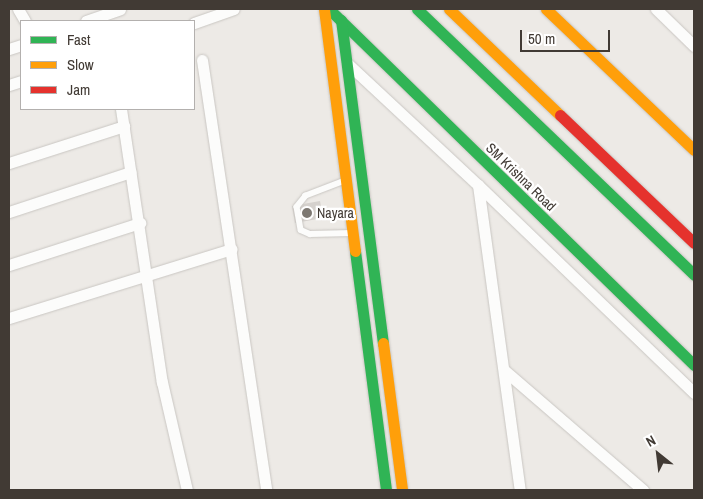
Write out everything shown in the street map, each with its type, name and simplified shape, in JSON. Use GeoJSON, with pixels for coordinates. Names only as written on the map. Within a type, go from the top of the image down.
{"type":"FeatureCollection","features":[{"type":"Feature","properties":{"kind":"main road"},"geometry":{"type":"LineString","coordinates":[[324,9],[386,490]]}},
{"type":"Feature","properties":{"kind":"main road","name":"SM Krishna Road"},"geometry":{"type":"LineString","coordinates":[[329,9],[694,365]]}},
{"type":"Feature","properties":{"kind":"main road"},"geometry":{"type":"LineString","coordinates":[[417,9],[694,276]]}},
{"type":"Feature","properties":{"kind":"main road"},"geometry":{"type":"LineString","coordinates":[[449,9],[694,244]]}},
{"type":"Feature","properties":{"kind":"main road"},"geometry":{"type":"LineString","coordinates":[[546,9],[694,150]]}},
{"type":"Feature","properties":{"kind":"main road"},"geometry":{"type":"LineString","coordinates":[[341,20],[344,60],[402,490]]}},
{"type":"Feature","properties":{"kind":"street"},"geometry":{"type":"LineString","coordinates":[[18,9],[24,20]]}},
{"type":"Feature","properties":{"kind":"street"},"geometry":{"type":"LineString","coordinates":[[89,20],[120,9]]}},
{"type":"Feature","properties":{"kind":"street"},"geometry":{"type":"LineString","coordinates":[[195,23],[234,9]]}},
{"type":"Feature","properties":{"kind":"street"},"geometry":{"type":"LineString","coordinates":[[656,9],[694,46]]}},
{"type":"Feature","properties":{"kind":"street"},"geometry":{"type":"LineString","coordinates":[[202,60],[232,249],[266,490]]}},
{"type":"Feature","properties":{"kind":"street"},"geometry":{"type":"LineString","coordinates":[[344,60],[478,185],[694,393]]}},
{"type":"Feature","properties":{"kind":"street"},"geometry":{"type":"LineString","coordinates":[[121,110],[148,273],[162,382],[187,490]]}},
{"type":"Feature","properties":{"kind":"street"},"geometry":{"type":"LineString","coordinates":[[9,163],[124,126]]}},
{"type":"Feature","properties":{"kind":"street"},"geometry":{"type":"LineString","coordinates":[[9,212],[131,172]]}},
{"type":"Feature","properties":{"kind":"street"},"geometry":{"type":"LineString","coordinates":[[478,185],[520,490]]}},
{"type":"Feature","properties":{"kind":"street"},"geometry":{"type":"LineString","coordinates":[[9,265],[140,223]]}},
{"type":"Feature","properties":{"kind":"street"},"geometry":{"type":"LineString","coordinates":[[9,318],[148,273],[232,249]]}},
{"type":"Feature","properties":{"kind":"street"},"geometry":{"type":"LineString","coordinates":[[504,370],[642,490]]}},
{"type":"Feature","properties":{"kind":"lane"},"geometry":{"type":"LineString","coordinates":[[345,181],[306,196],[297,207],[301,230],[310,234],[352,233]]}},
{"type":"Feature","properties":{"kind":"building"},"geometry":{"type":"Polygon","coordinates":[[[320,201],[323,218],[295,223],[292,206],[320,201]]]}},
{"type":"Feature","properties":{"kind":"traffic: fast"},"geometry":{"type":"LineString","coordinates":[[329,9],[694,365]]}},
{"type":"Feature","properties":{"kind":"traffic: fast"},"geometry":{"type":"LineString","coordinates":[[417,9],[694,275]]}},
{"type":"Feature","properties":{"kind":"traffic: fast"},"geometry":{"type":"LineString","coordinates":[[341,20],[383,343]]}},
{"type":"Feature","properties":{"kind":"traffic: fast"},"geometry":{"type":"LineString","coordinates":[[355,251],[386,490]]}},
{"type":"Feature","properties":{"kind":"traffic: slow"},"geometry":{"type":"LineString","coordinates":[[324,9],[355,251]]}},
{"type":"Feature","properties":{"kind":"traffic: slow"},"geometry":{"type":"LineString","coordinates":[[449,9],[560,115]]}},
{"type":"Feature","properties":{"kind":"traffic: slow"},"geometry":{"type":"LineString","coordinates":[[546,9],[694,150]]}},
{"type":"Feature","properties":{"kind":"traffic: slow"},"geometry":{"type":"LineString","coordinates":[[383,343],[402,490]]}},
{"type":"Feature","properties":{"kind":"traffic: jam"},"geometry":{"type":"LineString","coordinates":[[560,115],[694,243]]}},
{"type":"Feature","properties":{"kind":"place","name":"Nayara"},"geometry":{"type":"Point","coordinates":[307,213]}}]}
